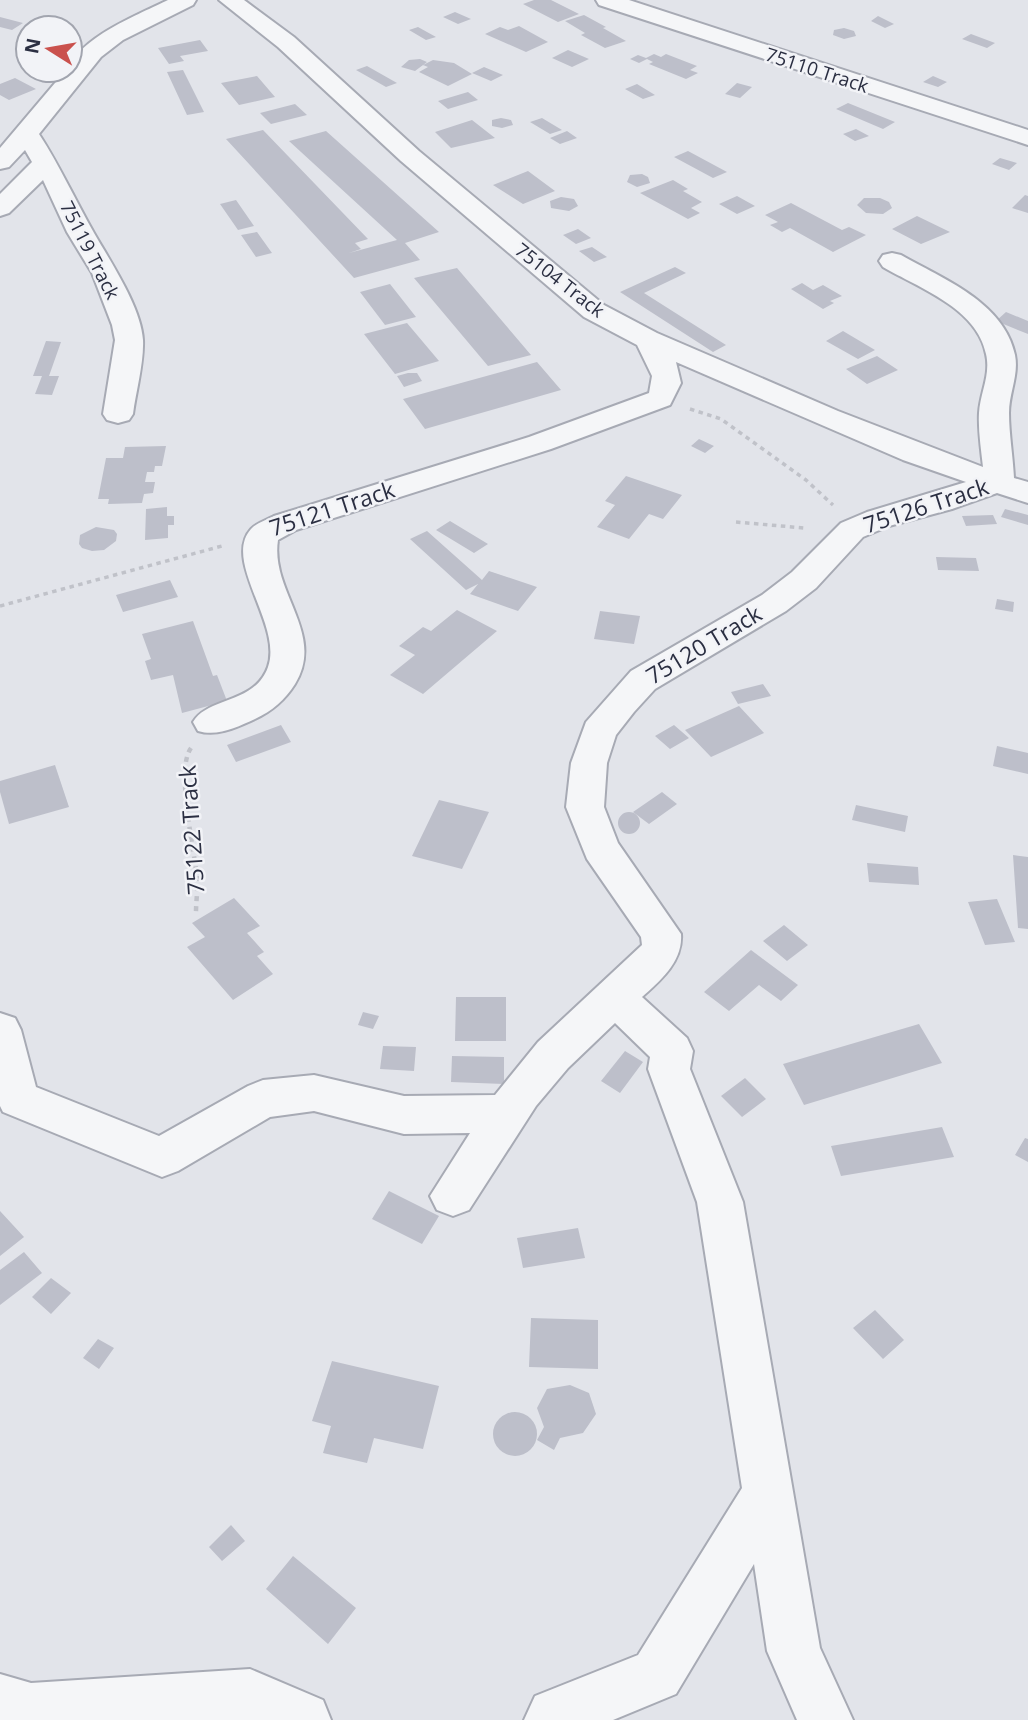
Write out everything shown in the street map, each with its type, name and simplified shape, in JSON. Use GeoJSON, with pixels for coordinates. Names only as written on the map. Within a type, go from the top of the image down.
{"type":"FeatureCollection","features":[{"type":"Feature","properties":{"kind":"street"},"geometry":{"type":"LineString","coordinates":[[0,162],[27,134],[93,52],[115,35],[185,0]]}},
{"type":"Feature","properties":{"kind":"street","name":"75104 Track"},"geometry":{"type":"LineString","coordinates":[[230,0],[286,42],[410,156],[594,311],[647,339],[914,453],[999,481],[1028,494]]}},
{"type":"Feature","properties":{"kind":"street","name":"75110 Track"},"geometry":{"type":"LineString","coordinates":[[607,0],[1028,138]]}},
{"type":"Feature","properties":{"kind":"street","name":"75119 Track"},"geometry":{"type":"LineString","coordinates":[[27,134],[105,273],[126,325],[130,340],[118,414]]}},
{"type":"Feature","properties":{"kind":"street"},"geometry":{"type":"LineString","coordinates":[[0,208],[45,164]]}},
{"type":"Feature","properties":{"kind":"street"},"geometry":{"type":"LineString","coordinates":[[892,261],[970,306],[992,331],[1001,355],[1001,381],[995,411],[999,481]]}},
{"type":"Feature","properties":{"kind":"street"},"geometry":{"type":"LineString","coordinates":[[647,339],[664,365],[667,390],[660,399]]}},
{"type":"Feature","properties":{"kind":"street","name":"75121 Track"},"geometry":{"type":"LineString","coordinates":[[285,523],[540,443],[660,399]]}},
{"type":"Feature","properties":{"kind":"street","name":"75126 Track"},"geometry":{"type":"LineString","coordinates":[[849,527],[941,502],[999,481]]}},
{"type":"Feature","properties":{"kind":"street"},"geometry":{"type":"LineString","coordinates":[[211,722],[250,708],[272,693],[282,679],[290,654],[289,637],[260,564],[263,535],[285,523]]}},
{"type":"Feature","properties":{"kind":"street","name":"75120 Track"},"geometry":{"type":"LineString","coordinates":[[453,1196],[521,1093],[554,1055],[652,963],[662,947],[661,934],[656,925],[620,879],[601,849],[585,807],[589,763],[599,731],[643,680],[774,603],[804,580],[849,527]]}},
{"type":"Feature","properties":{"kind":"street"},"geometry":{"type":"LineString","coordinates":[[616,998],[672,1051],[669,1069],[720,1202],[794,1651],[825,1720]]}},
{"type":"Feature","properties":{"kind":"street"},"geometry":{"type":"LineString","coordinates":[[0,1030],[18,1099],[162,1157],[263,1099],[314,1093],[404,1115],[508,1114]]}},
{"type":"Feature","properties":{"kind":"street"},"geometry":{"type":"LineString","coordinates":[[551,1720],[555,1716],[657,1675],[768,1492]]}},
{"type":"Feature","properties":{"kind":"street"},"geometry":{"type":"LineString","coordinates":[[0,1702],[31,1711],[250,1696],[303,1720]]}},
{"type":"Feature","properties":{"kind":"path"},"geometry":{"type":"LineString","coordinates":[[660,399],[721,419],[806,480],[838,509],[849,527]]}},
{"type":"Feature","properties":{"kind":"path","name":"75126 Track"},"geometry":{"type":"LineString","coordinates":[[736,522],[815,529],[849,527]]}},
{"type":"Feature","properties":{"kind":"path","name":"75121 Track"},"geometry":{"type":"LineString","coordinates":[[0,606],[238,542],[285,523]]}},
{"type":"Feature","properties":{"kind":"path","name":"75122 Track"},"geometry":{"type":"LineString","coordinates":[[196,912],[198,880],[187,811],[185,756],[211,722]]}},
{"type":"Feature","properties":{"kind":"building"},"geometry":{"type":"Polygon","coordinates":[[[534,0],[551,0],[579,14],[558,22],[523,4],[534,0]]]}},
{"type":"Feature","properties":{"kind":"building"},"geometry":{"type":"Polygon","coordinates":[[[455,12],[471,19],[458,24],[443,17],[455,12]]]}},
{"type":"Feature","properties":{"kind":"building"},"geometry":{"type":"Polygon","coordinates":[[[584,15],[626,41],[605,48],[581,35],[585,33],[565,21],[584,15]]]}},
{"type":"Feature","properties":{"kind":"building"},"geometry":{"type":"Polygon","coordinates":[[[878,16],[894,24],[885,28],[871,21],[878,16]]]}},
{"type":"Feature","properties":{"kind":"building"},"geometry":{"type":"Polygon","coordinates":[[[0,17],[14,21],[12,30],[0,27],[0,17]]]}},
{"type":"Feature","properties":{"kind":"building"},"geometry":{"type":"Polygon","coordinates":[[[519,26],[548,42],[526,52],[485,34],[500,27],[508,30],[519,26]]]}},
{"type":"Feature","properties":{"kind":"building"},"geometry":{"type":"Polygon","coordinates":[[[418,27],[436,37],[426,40],[409,30],[418,27]]]}},
{"type":"Feature","properties":{"kind":"building"},"geometry":{"type":"Polygon","coordinates":[[[844,28],[854,31],[856,36],[844,39],[833,35],[834,30],[844,28]]]}},
{"type":"Feature","properties":{"kind":"building"},"geometry":{"type":"Polygon","coordinates":[[[971,34],[995,43],[987,48],[962,39],[971,34]]]}},
{"type":"Feature","properties":{"kind":"building"},"geometry":{"type":"Polygon","coordinates":[[[200,40],[208,51],[180,56],[184,61],[169,64],[158,48],[200,40]]]}},
{"type":"Feature","properties":{"kind":"building"},"geometry":{"type":"Polygon","coordinates":[[[568,50],[589,59],[572,67],[552,58],[568,50]]]}},
{"type":"Feature","properties":{"kind":"building"},"geometry":{"type":"Polygon","coordinates":[[[654,54],[661,57],[666,54],[697,66],[690,70],[698,73],[686,79],[649,64],[653,62],[647,59],[639,63],[630,59],[638,55],[646,58],[654,54]]]}},
{"type":"Feature","properties":{"kind":"building"},"geometry":{"type":"Polygon","coordinates":[[[420,59],[427,62],[415,71],[401,67],[409,60],[420,59]]]}},
{"type":"Feature","properties":{"kind":"building"},"geometry":{"type":"Polygon","coordinates":[[[433,60],[454,63],[472,74],[448,86],[419,72],[428,67],[423,65],[433,60]]]}},
{"type":"Feature","properties":{"kind":"building"},"geometry":{"type":"Polygon","coordinates":[[[367,66],[397,83],[386,87],[356,70],[367,66]]]}},
{"type":"Feature","properties":{"kind":"building"},"geometry":{"type":"Polygon","coordinates":[[[484,67],[503,75],[491,81],[472,73],[484,67]]]}},
{"type":"Feature","properties":{"kind":"building"},"geometry":{"type":"Polygon","coordinates":[[[183,70],[204,112],[187,115],[167,72],[183,70]]]}},
{"type":"Feature","properties":{"kind":"building"},"geometry":{"type":"Polygon","coordinates":[[[257,76],[275,97],[239,105],[221,83],[257,76]]]}},
{"type":"Feature","properties":{"kind":"building"},"geometry":{"type":"Polygon","coordinates":[[[933,76],[947,82],[938,87],[923,82],[933,76]]]}},
{"type":"Feature","properties":{"kind":"building"},"geometry":{"type":"Polygon","coordinates":[[[14,78],[14,84],[26,84],[36,89],[9,100],[0,95],[0,84],[14,78]]]}},
{"type":"Feature","properties":{"kind":"building"},"geometry":{"type":"Polygon","coordinates":[[[737,83],[752,87],[740,98],[725,94],[737,83]]]}},
{"type":"Feature","properties":{"kind":"building"},"geometry":{"type":"Polygon","coordinates":[[[637,84],[655,95],[643,99],[625,89],[637,84]]]}},
{"type":"Feature","properties":{"kind":"building"},"geometry":{"type":"Polygon","coordinates":[[[468,92],[478,100],[448,109],[438,101],[468,92]]]}},
{"type":"Feature","properties":{"kind":"building"},"geometry":{"type":"Polygon","coordinates":[[[848,103],[895,122],[883,129],[836,109],[848,103]]]}},
{"type":"Feature","properties":{"kind":"building"},"geometry":{"type":"Polygon","coordinates":[[[295,104],[307,115],[271,124],[260,113],[295,104]]]}},
{"type":"Feature","properties":{"kind":"building"},"geometry":{"type":"Polygon","coordinates":[[[542,118],[562,130],[550,134],[530,122],[542,118]]]}},
{"type":"Feature","properties":{"kind":"building"},"geometry":{"type":"Polygon","coordinates":[[[472,120],[495,138],[451,148],[435,132],[472,120]]]}},
{"type":"Feature","properties":{"kind":"building"},"geometry":{"type":"Polygon","coordinates":[[[492,120],[511,120],[513,125],[502,128],[492,126],[492,120]]]}},
{"type":"Feature","properties":{"kind":"building"},"geometry":{"type":"Polygon","coordinates":[[[856,129],[869,136],[855,141],[843,134],[856,129]]]}},
{"type":"Feature","properties":{"kind":"building"},"geometry":{"type":"Polygon","coordinates":[[[263,130],[368,239],[355,243],[361,249],[349,253],[397,240],[289,141],[326,131],[439,232],[405,243],[420,260],[354,278],[226,139],[263,130]]]}},
{"type":"Feature","properties":{"kind":"building"},"geometry":{"type":"Polygon","coordinates":[[[567,131],[577,138],[560,144],[550,138],[567,131]]]}},
{"type":"Feature","properties":{"kind":"building"},"geometry":{"type":"Polygon","coordinates":[[[688,151],[727,172],[713,178],[674,157],[688,151]]]}},
{"type":"Feature","properties":{"kind":"building"},"geometry":{"type":"Polygon","coordinates":[[[1000,158],[1017,163],[1009,170],[992,164],[1000,158]]]}},
{"type":"Feature","properties":{"kind":"building"},"geometry":{"type":"Polygon","coordinates":[[[528,171],[555,191],[523,204],[493,185],[528,171]]]}},
{"type":"Feature","properties":{"kind":"building"},"geometry":{"type":"Polygon","coordinates":[[[642,174],[648,177],[650,183],[637,187],[627,182],[630,175],[642,174]]]}},
{"type":"Feature","properties":{"kind":"building"},"geometry":{"type":"Polygon","coordinates":[[[673,180],[688,189],[683,191],[702,202],[691,208],[700,213],[688,219],[640,193],[673,180]]]}},
{"type":"Feature","properties":{"kind":"building"},"geometry":{"type":"Polygon","coordinates":[[[1025,195],[1028,196],[1028,213],[1012,208],[1025,195]]]}},
{"type":"Feature","properties":{"kind":"building"},"geometry":{"type":"Polygon","coordinates":[[[737,196],[755,206],[737,214],[719,204],[737,196]]]}},
{"type":"Feature","properties":{"kind":"building"},"geometry":{"type":"Polygon","coordinates":[[[561,197],[574,199],[578,206],[569,211],[551,208],[550,201],[561,197]]]}},
{"type":"Feature","properties":{"kind":"building"},"geometry":{"type":"Polygon","coordinates":[[[864,198],[880,198],[889,202],[892,208],[883,214],[866,213],[857,205],[864,198]]]}},
{"type":"Feature","properties":{"kind":"building"},"geometry":{"type":"Polygon","coordinates":[[[236,200],[254,226],[238,230],[220,204],[236,200]]]}},
{"type":"Feature","properties":{"kind":"building"},"geometry":{"type":"Polygon","coordinates":[[[791,203],[842,230],[849,227],[866,235],[833,252],[790,228],[782,232],[770,225],[778,222],[765,215],[791,203]]]}},
{"type":"Feature","properties":{"kind":"building"},"geometry":{"type":"Polygon","coordinates":[[[917,216],[950,232],[921,244],[892,229],[917,216]]]}},
{"type":"Feature","properties":{"kind":"building"},"geometry":{"type":"Polygon","coordinates":[[[578,229],[591,238],[576,244],[563,235],[578,229]]]}},
{"type":"Feature","properties":{"kind":"building"},"geometry":{"type":"Polygon","coordinates":[[[257,232],[272,253],[256,257],[241,235],[257,232]]]}},
{"type":"Feature","properties":{"kind":"building"},"geometry":{"type":"Polygon","coordinates":[[[592,247],[607,257],[594,262],[579,251],[592,247]]]}},
{"type":"Feature","properties":{"kind":"building"},"geometry":{"type":"Polygon","coordinates":[[[675,267],[686,273],[644,293],[726,345],[713,352],[620,292],[675,267]]]}},
{"type":"Feature","properties":{"kind":"building"},"geometry":{"type":"Polygon","coordinates":[[[457,268],[531,355],[488,366],[414,278],[457,268]]]}},
{"type":"Feature","properties":{"kind":"building"},"geometry":{"type":"Polygon","coordinates":[[[802,283],[813,290],[823,285],[842,296],[830,301],[834,303],[823,309],[791,289],[802,283]]]}},
{"type":"Feature","properties":{"kind":"building"},"geometry":{"type":"Polygon","coordinates":[[[390,284],[416,317],[385,325],[360,292],[390,284]]]}},
{"type":"Feature","properties":{"kind":"building"},"geometry":{"type":"Polygon","coordinates":[[[1006,312],[1028,321],[1028,334],[996,321],[1006,312]]]}},
{"type":"Feature","properties":{"kind":"building"},"geometry":{"type":"Polygon","coordinates":[[[407,323],[439,361],[395,374],[364,334],[407,323]]]}},
{"type":"Feature","properties":{"kind":"building"},"geometry":{"type":"Polygon","coordinates":[[[843,331],[875,350],[858,359],[826,341],[843,331]]]}},
{"type":"Feature","properties":{"kind":"building"},"geometry":{"type":"Polygon","coordinates":[[[46,341],[61,342],[49,376],[59,376],[52,395],[35,394],[42,376],[33,376],[46,341]]]}},
{"type":"Feature","properties":{"kind":"building"},"geometry":{"type":"Polygon","coordinates":[[[877,356],[898,370],[867,384],[846,369],[877,356]]]}},
{"type":"Feature","properties":{"kind":"building"},"geometry":{"type":"Polygon","coordinates":[[[537,362],[561,390],[425,429],[403,399],[537,362]]]}},
{"type":"Feature","properties":{"kind":"building"},"geometry":{"type":"Polygon","coordinates":[[[417,373],[422,381],[404,387],[397,376],[417,373]]]}},
{"type":"Feature","properties":{"kind":"building"},"geometry":{"type":"Polygon","coordinates":[[[699,439],[714,446],[705,453],[691,446],[699,439]]]}},
{"type":"Feature","properties":{"kind":"building"},"geometry":{"type":"Polygon","coordinates":[[[166,446],[162,466],[155,466],[154,472],[147,472],[145,482],[155,482],[153,493],[144,494],[142,503],[108,504],[109,499],[98,499],[106,458],[123,458],[125,447],[166,446]]]}},
{"type":"Feature","properties":{"kind":"building"},"geometry":{"type":"Polygon","coordinates":[[[626,476],[682,495],[663,519],[649,514],[629,539],[597,527],[615,505],[605,501],[626,476]]]}},
{"type":"Feature","properties":{"kind":"building"},"geometry":{"type":"Polygon","coordinates":[[[167,507],[167,516],[174,516],[174,525],[168,525],[168,538],[145,540],[146,509],[167,507]]]}},
{"type":"Feature","properties":{"kind":"building"},"geometry":{"type":"Polygon","coordinates":[[[1005,509],[1028,515],[1028,525],[1001,517],[1005,509]]]}},
{"type":"Feature","properties":{"kind":"building"},"geometry":{"type":"Polygon","coordinates":[[[993,515],[997,524],[966,526],[962,516],[993,515]]]}},
{"type":"Feature","properties":{"kind":"building"},"geometry":{"type":"Polygon","coordinates":[[[450,521],[488,544],[474,553],[436,530],[450,521]]]}},
{"type":"Feature","properties":{"kind":"building"},"geometry":{"type":"Polygon","coordinates":[[[96,527],[114,530],[117,534],[116,541],[104,550],[82,548],[79,544],[80,535],[96,527]]]}},
{"type":"Feature","properties":{"kind":"building"},"geometry":{"type":"Polygon","coordinates":[[[427,531],[482,580],[489,571],[537,587],[518,611],[470,594],[478,584],[466,590],[410,539],[427,531]]]}},
{"type":"Feature","properties":{"kind":"building"},"geometry":{"type":"Polygon","coordinates":[[[936,557],[976,558],[979,571],[938,570],[936,557]]]}},
{"type":"Feature","properties":{"kind":"building"},"geometry":{"type":"Polygon","coordinates":[[[170,580],[178,597],[123,612],[116,595],[170,580]]]}},
{"type":"Feature","properties":{"kind":"building"},"geometry":{"type":"Polygon","coordinates":[[[997,599],[1014,602],[1013,612],[995,609],[997,599]]]}},
{"type":"Feature","properties":{"kind":"building"},"geometry":{"type":"Polygon","coordinates":[[[457,610],[497,631],[423,694],[390,675],[415,655],[399,646],[423,627],[431,631],[457,610]]]}},
{"type":"Feature","properties":{"kind":"building"},"geometry":{"type":"Polygon","coordinates":[[[600,611],[640,616],[634,644],[594,639],[600,611]]]}},
{"type":"Feature","properties":{"kind":"building"},"geometry":{"type":"Polygon","coordinates":[[[193,621],[213,676],[217,675],[227,701],[182,713],[173,675],[151,680],[145,661],[151,659],[142,634],[193,621]]]}},
{"type":"Feature","properties":{"kind":"building"},"geometry":{"type":"Polygon","coordinates":[[[763,684],[771,696],[738,704],[731,692],[763,684]]]}},
{"type":"Feature","properties":{"kind":"building"},"geometry":{"type":"Polygon","coordinates":[[[739,706],[764,733],[711,757],[685,730],[739,706]]]}},
{"type":"Feature","properties":{"kind":"building"},"geometry":{"type":"Polygon","coordinates":[[[281,725],[291,742],[236,762],[227,745],[281,725]]]}},
{"type":"Feature","properties":{"kind":"building"},"geometry":{"type":"Polygon","coordinates":[[[674,725],[689,738],[670,749],[655,736],[674,725]]]}},
{"type":"Feature","properties":{"kind":"building"},"geometry":{"type":"Polygon","coordinates":[[[997,746],[1028,753],[1028,774],[993,766],[997,746]]]}},
{"type":"Feature","properties":{"kind":"building"},"geometry":{"type":"Polygon","coordinates":[[[55,765],[69,807],[9,824],[0,792],[0,781],[55,765]]]}},
{"type":"Feature","properties":{"kind":"building"},"geometry":{"type":"Polygon","coordinates":[[[662,792],[677,804],[649,824],[633,812],[662,792]]]}},
{"type":"Feature","properties":{"kind":"building"},"geometry":{"type":"Polygon","coordinates":[[[439,800],[489,812],[462,869],[412,856],[439,800]]]}},
{"type":"Feature","properties":{"kind":"building"},"geometry":{"type":"Polygon","coordinates":[[[856,805],[908,816],[905,832],[852,820],[856,805]]]}},
{"type":"Feature","properties":{"kind":"building"},"geometry":{"type":"Polygon","coordinates":[[[629,812],[637,815],[640,823],[637,831],[629,834],[621,831],[618,823],[621,815],[629,812]]]}},
{"type":"Feature","properties":{"kind":"building"},"geometry":{"type":"Polygon","coordinates":[[[1013,855],[1028,857],[1028,929],[1018,928],[1013,855]]]}},
{"type":"Feature","properties":{"kind":"building"},"geometry":{"type":"Polygon","coordinates":[[[867,863],[918,867],[919,885],[869,882],[867,863]]]}},
{"type":"Feature","properties":{"kind":"building"},"geometry":{"type":"Polygon","coordinates":[[[234,898],[260,926],[247,933],[264,952],[257,956],[273,974],[233,1000],[187,947],[205,937],[192,923],[234,898]]]}},
{"type":"Feature","properties":{"kind":"building"},"geometry":{"type":"Polygon","coordinates":[[[997,899],[1015,942],[985,945],[968,902],[997,899]]]}},
{"type":"Feature","properties":{"kind":"building"},"geometry":{"type":"Polygon","coordinates":[[[784,925],[808,945],[787,961],[763,941],[784,925]]]}},
{"type":"Feature","properties":{"kind":"building"},"geometry":{"type":"Polygon","coordinates":[[[751,950],[798,985],[781,1001],[759,985],[729,1011],[704,992],[751,950]]]}},
{"type":"Feature","properties":{"kind":"building"},"geometry":{"type":"Polygon","coordinates":[[[456,997],[506,997],[506,1041],[455,1041],[456,997]]]}},
{"type":"Feature","properties":{"kind":"building"},"geometry":{"type":"Polygon","coordinates":[[[363,1012],[379,1016],[373,1029],[358,1025],[363,1012]]]}},
{"type":"Feature","properties":{"kind":"building"},"geometry":{"type":"Polygon","coordinates":[[[919,1024],[942,1063],[804,1105],[783,1064],[919,1024]]]}},
{"type":"Feature","properties":{"kind":"building"},"geometry":{"type":"Polygon","coordinates":[[[383,1046],[416,1047],[414,1071],[380,1069],[383,1046]]]}},
{"type":"Feature","properties":{"kind":"building"},"geometry":{"type":"Polygon","coordinates":[[[625,1051],[643,1062],[620,1093],[601,1081],[625,1051]]]}},
{"type":"Feature","properties":{"kind":"building"},"geometry":{"type":"Polygon","coordinates":[[[452,1056],[504,1057],[504,1084],[451,1082],[452,1056]]]}},
{"type":"Feature","properties":{"kind":"building"},"geometry":{"type":"Polygon","coordinates":[[[745,1078],[766,1099],[742,1117],[721,1096],[745,1078]]]}},
{"type":"Feature","properties":{"kind":"building"},"geometry":{"type":"Polygon","coordinates":[[[942,1127],[954,1157],[841,1176],[831,1146],[942,1127]]]}},
{"type":"Feature","properties":{"kind":"building"},"geometry":{"type":"Polygon","coordinates":[[[1025,1138],[1028,1139],[1028,1162],[1015,1155],[1025,1138]]]}},
{"type":"Feature","properties":{"kind":"building"},"geometry":{"type":"Polygon","coordinates":[[[389,1191],[439,1216],[422,1244],[372,1219],[389,1191]]]}},
{"type":"Feature","properties":{"kind":"building"},"geometry":{"type":"Polygon","coordinates":[[[0,1211],[24,1237],[0,1256],[0,1211]]]}},
{"type":"Feature","properties":{"kind":"building"},"geometry":{"type":"Polygon","coordinates":[[[578,1228],[585,1258],[523,1268],[517,1238],[578,1228]]]}},
{"type":"Feature","properties":{"kind":"building"},"geometry":{"type":"Polygon","coordinates":[[[24,1252],[42,1273],[0,1305],[0,1270],[24,1252]]]}},
{"type":"Feature","properties":{"kind":"building"},"geometry":{"type":"Polygon","coordinates":[[[51,1278],[71,1293],[51,1314],[32,1297],[51,1278]]]}},
{"type":"Feature","properties":{"kind":"building"},"geometry":{"type":"Polygon","coordinates":[[[875,1310],[904,1340],[883,1359],[853,1328],[875,1310]]]}},
{"type":"Feature","properties":{"kind":"building"},"geometry":{"type":"Polygon","coordinates":[[[531,1318],[598,1320],[598,1369],[529,1367],[531,1318]]]}},
{"type":"Feature","properties":{"kind":"building"},"geometry":{"type":"Polygon","coordinates":[[[98,1339],[114,1348],[99,1369],[83,1358],[98,1339]]]}},
{"type":"Feature","properties":{"kind":"building"},"geometry":{"type":"Polygon","coordinates":[[[332,1361],[439,1386],[423,1449],[374,1438],[367,1463],[323,1453],[331,1426],[312,1421],[332,1361]]]}},
{"type":"Feature","properties":{"kind":"building"},"geometry":{"type":"Polygon","coordinates":[[[570,1385],[589,1393],[596,1414],[583,1433],[560,1438],[554,1450],[537,1440],[544,1427],[537,1408],[547,1389],[570,1385]]]}},
{"type":"Feature","properties":{"kind":"building"},"geometry":{"type":"Polygon","coordinates":[[[515,1412],[530,1419],[537,1434],[530,1449],[515,1456],[500,1449],[493,1434],[500,1419],[515,1412]]]}},
{"type":"Feature","properties":{"kind":"building"},"geometry":{"type":"Polygon","coordinates":[[[231,1525],[245,1541],[222,1561],[209,1547],[231,1525]]]}},
{"type":"Feature","properties":{"kind":"building"},"geometry":{"type":"Polygon","coordinates":[[[293,1556],[356,1608],[328,1644],[266,1589],[293,1556]]]}}]}
